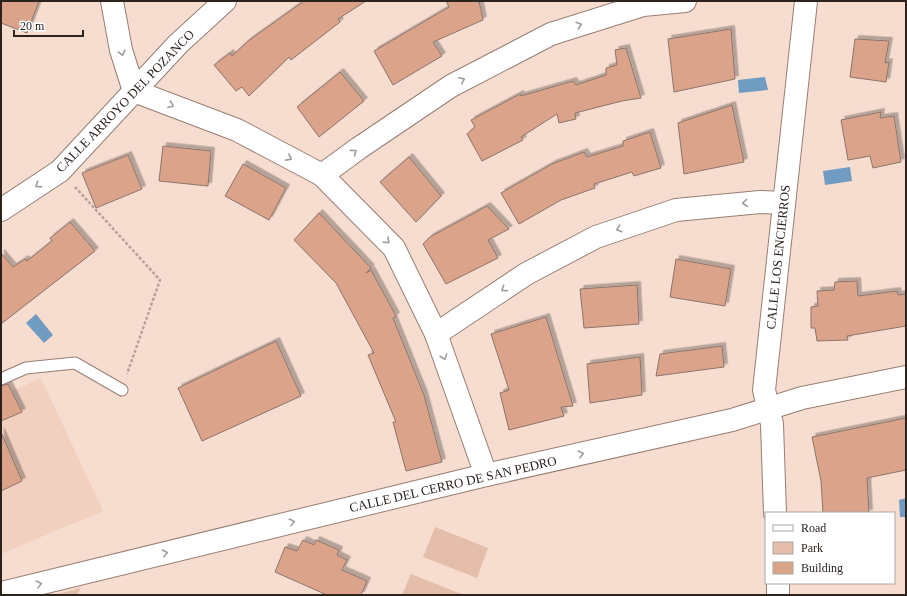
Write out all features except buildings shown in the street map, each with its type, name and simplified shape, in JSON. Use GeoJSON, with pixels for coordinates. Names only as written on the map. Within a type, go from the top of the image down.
{"type":"FeatureCollection","features":[{"type":"Feature","properties":{"kind":"street"},"geometry":{"type":"LineString","coordinates":[[112,1],[121,50],[134,91],[237,130],[322,175],[394,248],[436,334],[486,475]]}},
{"type":"Feature","properties":{"kind":"street","name":"CALLE ARROYO DEL POZANCO"},"geometry":{"type":"LineString","coordinates":[[1,210],[60,171],[178,44],[225,1]]}},
{"type":"Feature","properties":{"kind":"street"},"geometry":{"type":"LineString","coordinates":[[322,175],[359,148],[451,86],[551,34],[643,5],[685,1]]}},
{"type":"Feature","properties":{"kind":"street","name":"CALLE LOS ENCIERROS"},"geometry":{"type":"LineString","coordinates":[[775,512],[772,424],[764,390],[806,1]]}},
{"type":"Feature","properties":{"kind":"street"},"geometry":{"type":"LineString","coordinates":[[436,334],[526,274],[596,237],[676,210],[760,202],[784,203]]}},
{"type":"Feature","properties":{"kind":"street","name":"CALLE DEL CERRO DE SAN PEDRO"},"geometry":{"type":"LineString","coordinates":[[1,593],[486,475],[732,420],[802,398],[906,377]]}},
{"type":"Feature","properties":{"kind":"street"},"geometry":{"type":"LineString","coordinates":[[778,584],[778,595]]}},
{"type":"Feature","properties":{"kind":"lane"},"geometry":{"type":"LineString","coordinates":[[1,379],[26,368],[75,363],[122,390]]}},
{"type":"Feature","properties":{"kind":"path"},"geometry":{"type":"LineString","coordinates":[[60,171],[160,280],[122,390]]}},
{"type":"Feature","properties":{"kind":"shaded area"},"geometry":{"type":"Polygon","coordinates":[[[41,378],[103,511],[1,554],[1,396],[41,378]]]}},
{"type":"Feature","properties":{"kind":"green space"},"geometry":{"type":"Polygon","coordinates":[[[435,527],[488,548],[477,578],[423,557],[435,527]]]}},
{"type":"Feature","properties":{"kind":"green space"},"geometry":{"type":"Polygon","coordinates":[[[411,574],[464,595],[402,595],[411,574]]]}},
{"type":"Feature","properties":{"kind":"green space"},"geometry":{"type":"Polygon","coordinates":[[[81,588],[77,595],[54,595],[81,588]]]}},
{"type":"Feature","properties":{"kind":"water"},"geometry":{"type":"Polygon","coordinates":[[[765,77],[768,90],[739,93],[738,80],[765,77]]]}},
{"type":"Feature","properties":{"kind":"water"},"geometry":{"type":"Polygon","coordinates":[[[850,167],[852,181],[825,185],[823,171],[850,167]]]}},
{"type":"Feature","properties":{"kind":"water"},"geometry":{"type":"Polygon","coordinates":[[[36,314],[53,335],[44,343],[26,323],[36,314]]]}},
{"type":"Feature","properties":{"kind":"water"},"geometry":{"type":"Polygon","coordinates":[[[906,498],[906,517],[900,517],[899,500],[906,498]]]}}]}
